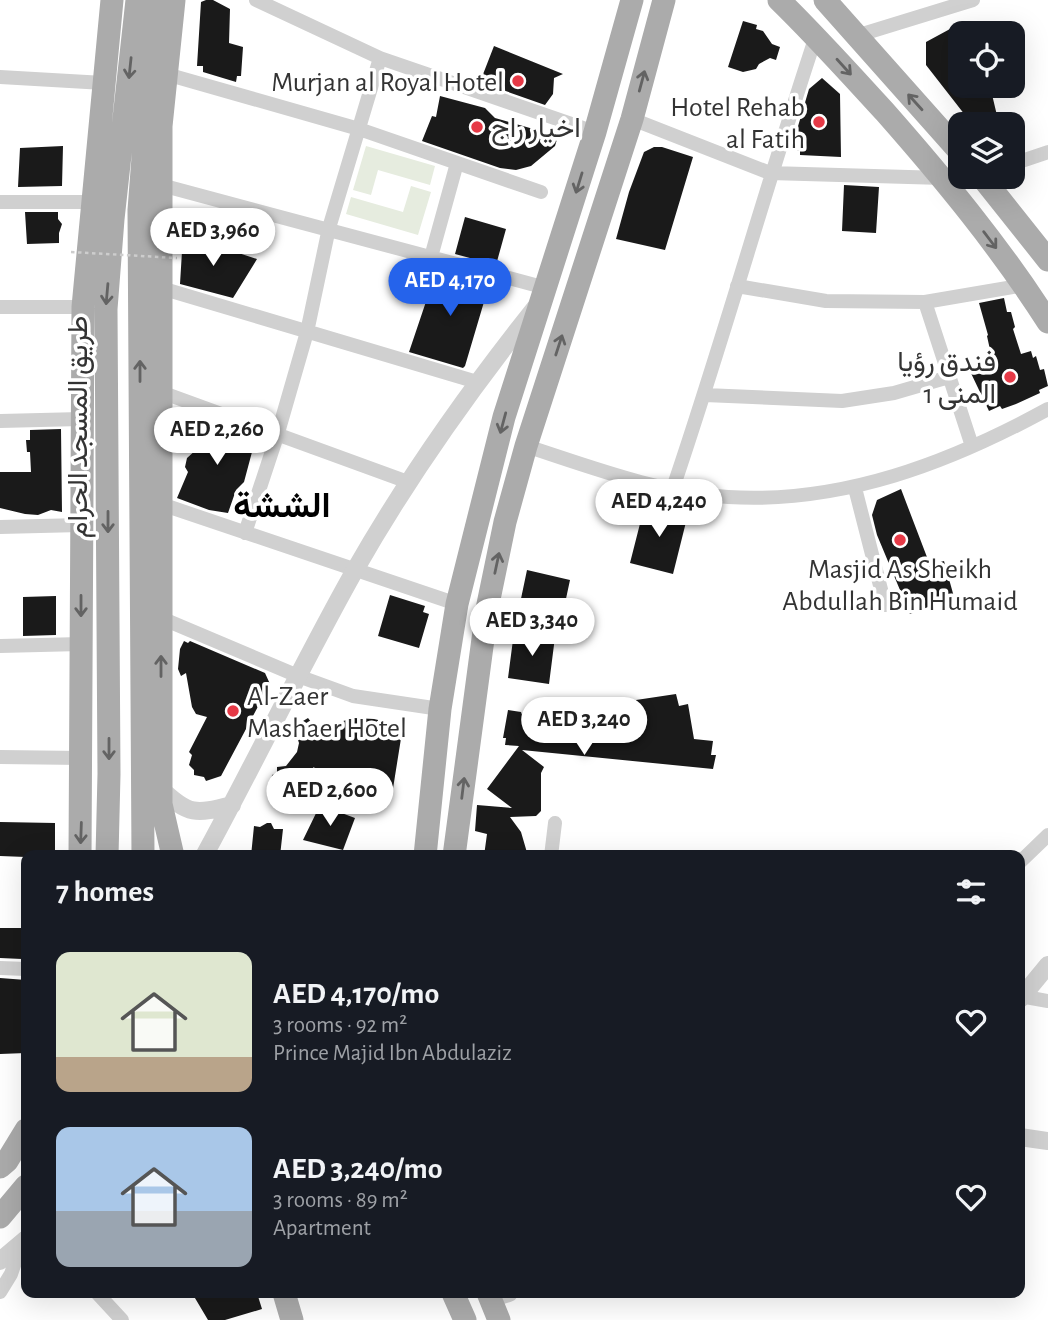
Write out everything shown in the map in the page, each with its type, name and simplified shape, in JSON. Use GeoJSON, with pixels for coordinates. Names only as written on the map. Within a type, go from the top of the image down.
{"type":"FeatureCollection","features":[{"type":"Feature","properties":{"kind":"main road"},"geometry":{"type":"LineString","coordinates":[[80,850],[83,307],[112,0]]}},
{"type":"Feature","properties":{"kind":"main road","name":"طريق المسجد الحرام"},"geometry":{"type":"LineString","coordinates":[[107,850],[106,309],[137,0]]}},
{"type":"Feature","properties":{"kind":"main road"},"geometry":{"type":"LineString","coordinates":[[155,0],[139,210],[161,618],[161,804],[172,850]]}},
{"type":"Feature","properties":{"kind":"main road"},"geometry":{"type":"LineString","coordinates":[[143,850],[154,514],[161,392],[162,119],[174,0]]}},
{"type":"Feature","properties":{"kind":"main road"},"geometry":{"type":"LineString","coordinates":[[623,29],[626,0]]}},
{"type":"Feature","properties":{"kind":"main road"},"geometry":{"type":"LineString","coordinates":[[632,0],[595,132],[504,417],[457,604],[440,709],[426,847],[455,849],[487,609],[505,522],[526,446],[632,119],[661,11],[682,0]]}},
{"type":"Feature","properties":{"kind":"main road"},"geometry":{"type":"LineString","coordinates":[[771,0],[786,6],[816,36],[943,178],[1025,285],[1048,322]]}},
{"type":"Feature","properties":{"kind":"main road"},"geometry":{"type":"LineString","coordinates":[[825,0],[948,139]]}},
{"type":"Feature","properties":{"kind":"main road"},"geometry":{"type":"LineString","coordinates":[[142,156],[162,119]]}},
{"type":"Feature","properties":{"kind":"main road"},"geometry":{"type":"LineString","coordinates":[[99,136],[118,180]]}},
{"type":"Feature","properties":{"kind":"main road"},"geometry":{"type":"LineString","coordinates":[[992,189],[1048,260]]}},
{"type":"Feature","properties":{"kind":"main road"},"geometry":{"type":"LineString","coordinates":[[0,1167],[7,1161],[21,1138]]}},
{"type":"Feature","properties":{"kind":"main road"},"geometry":{"type":"LineString","coordinates":[[0,1217],[21,1192]]}},
{"type":"Feature","properties":{"kind":"main road"},"geometry":{"type":"LineString","coordinates":[[285,1298],[292,1320]]}},
{"type":"Feature","properties":{"kind":"main road"},"geometry":{"type":"LineString","coordinates":[[301,1298],[307,1320]]}},
{"type":"Feature","properties":{"kind":"main road"},"geometry":{"type":"LineString","coordinates":[[455,1298],[465,1320]]}},
{"type":"Feature","properties":{"kind":"street"},"geometry":{"type":"LineString","coordinates":[[256,0],[380,58],[595,132]]}},
{"type":"Feature","properties":{"kind":"street"},"geometry":{"type":"LineString","coordinates":[[856,36],[973,0]]}},
{"type":"Feature","properties":{"kind":"street"},"geometry":{"type":"LineString","coordinates":[[673,488],[705,395],[771,173],[816,36]]}},
{"type":"Feature","properties":{"kind":"street"},"geometry":{"type":"LineString","coordinates":[[246,533],[307,332],[329,228],[380,58]]}},
{"type":"Feature","properties":{"kind":"street"},"geometry":{"type":"LineString","coordinates":[[166,74],[359,129],[541,192]]}},
{"type":"Feature","properties":{"kind":"street"},"geometry":{"type":"LineString","coordinates":[[0,78],[104,83]]}},
{"type":"Feature","properties":{"kind":"street"},"geometry":{"type":"LineString","coordinates":[[632,119],[771,173],[943,178]]}},
{"type":"Feature","properties":{"kind":"street"},"geometry":{"type":"LineString","coordinates":[[1025,160],[1048,152]]}},
{"type":"Feature","properties":{"kind":"street"},"geometry":{"type":"LineString","coordinates":[[431,257],[457,163]]}},
{"type":"Feature","properties":{"kind":"street"},"geometry":{"type":"LineString","coordinates":[[161,185],[329,228],[545,293],[477,382],[408,481],[355,570],[207,850]]}},
{"type":"Feature","properties":{"kind":"street"},"geometry":{"type":"LineString","coordinates":[[0,202],[93,202]]}},
{"type":"Feature","properties":{"kind":"street"},"geometry":{"type":"LineString","coordinates":[[737,286],[826,301],[925,302],[1025,285]]}},
{"type":"Feature","properties":{"kind":"street"},"geometry":{"type":"LineString","coordinates":[[161,288],[477,382]]}},
{"type":"Feature","properties":{"kind":"street"},"geometry":{"type":"LineString","coordinates":[[925,302],[972,446]]}},
{"type":"Feature","properties":{"kind":"street"},"geometry":{"type":"LineString","coordinates":[[0,307],[83,307]]}},
{"type":"Feature","properties":{"kind":"street"},"geometry":{"type":"LineString","coordinates":[[705,395],[842,401],[894,393],[949,377]]}},
{"type":"Feature","properties":{"kind":"street"},"geometry":{"type":"LineString","coordinates":[[161,392],[408,481]]}},
{"type":"Feature","properties":{"kind":"street"},"geometry":{"type":"LineString","coordinates":[[526,446],[622,478],[673,488],[726,497],[791,497],[855,488],[910,473],[1048,409]]}},
{"type":"Feature","properties":{"kind":"street"},"geometry":{"type":"LineString","coordinates":[[0,421],[81,419]]}},
{"type":"Feature","properties":{"kind":"street"},"geometry":{"type":"LineString","coordinates":[[855,488],[885,605]]}},
{"type":"Feature","properties":{"kind":"street"},"geometry":{"type":"LineString","coordinates":[[154,514],[246,533],[457,604]]}},
{"type":"Feature","properties":{"kind":"street"},"geometry":{"type":"LineString","coordinates":[[0,527],[81,525]]}},
{"type":"Feature","properties":{"kind":"street"},"geometry":{"type":"LineString","coordinates":[[161,618],[298,676],[353,696],[440,709]]}},
{"type":"Feature","properties":{"kind":"street"},"geometry":{"type":"LineString","coordinates":[[0,646],[81,644]]}},
{"type":"Feature","properties":{"kind":"street"},"geometry":{"type":"LineString","coordinates":[[0,757],[82,758]]}},
{"type":"Feature","properties":{"kind":"street"},"geometry":{"type":"LineString","coordinates":[[161,789],[178,806],[201,813],[232,805]]}},
{"type":"Feature","properties":{"kind":"street"},"geometry":{"type":"LineString","coordinates":[[552,850],[555,823]]}},
{"type":"Feature","properties":{"kind":"street"},"geometry":{"type":"LineString","coordinates":[[1025,857],[1048,836]]}},
{"type":"Feature","properties":{"kind":"street"},"geometry":{"type":"LineString","coordinates":[[1025,992],[1048,965]]}},
{"type":"Feature","properties":{"kind":"street"},"geometry":{"type":"LineString","coordinates":[[0,968],[21,969]]}},
{"type":"Feature","properties":{"kind":"street"},"geometry":{"type":"LineString","coordinates":[[1025,998],[1048,1001]]}},
{"type":"Feature","properties":{"kind":"street"},"geometry":{"type":"LineString","coordinates":[[1025,1138],[1048,1141]]}},
{"type":"Feature","properties":{"kind":"street"},"geometry":{"type":"LineString","coordinates":[[0,1261],[21,1244]]}},
{"type":"Feature","properties":{"kind":"street"},"geometry":{"type":"LineString","coordinates":[[0,1292],[21,1249]]}},
{"type":"Feature","properties":{"kind":"street"},"geometry":{"type":"LineString","coordinates":[[101,1298],[121,1320]]}},
{"type":"Feature","properties":{"kind":"path"},"geometry":{"type":"LineString","coordinates":[[71,252],[177,258]]}},
{"type":"Feature","properties":{"kind":"shaded area"},"geometry":{"type":"Polygon","coordinates":[[[366,146],[435,166],[430,185],[378,170],[371,195],[353,190],[366,146]]]}},
{"type":"Feature","properties":{"kind":"shaded area"},"geometry":{"type":"Polygon","coordinates":[[[411,186],[431,192],[418,235],[346,214],[351,197],[403,212],[411,186]]]}},
{"type":"Feature","properties":{"kind":"building"},"geometry":{"type":"Polygon","coordinates":[[[213,0],[230,9],[229,43],[243,47],[241,76],[237,76],[236,82],[203,72],[203,66],[197,66],[201,2],[213,0]]]}},
{"type":"Feature","properties":{"kind":"building"},"geometry":{"type":"Polygon","coordinates":[[[743,21],[757,25],[756,29],[763,31],[772,44],[780,47],[776,60],[770,58],[756,69],[743,72],[728,67],[743,21]]]}},
{"type":"Feature","properties":{"kind":"building"},"geometry":{"type":"Polygon","coordinates":[[[948,30],[948,93],[926,65],[926,42],[948,30]]]}},
{"type":"Feature","properties":{"kind":"building","name":"Murjan al Royal Hotel"},"geometry":{"type":"Polygon","coordinates":[[[494,46],[563,74],[554,78],[553,94],[545,105],[480,82],[494,46]]]}},
{"type":"Feature","properties":{"kind":"building","name":"Hotel Rehab al Fatih"},"geometry":{"type":"Polygon","coordinates":[[[822,78],[840,94],[841,157],[800,155],[800,151],[791,150],[809,89],[822,78]]]}},
{"type":"Feature","properties":{"kind":"building","name":"اخيار راج"},"geometry":{"type":"Polygon","coordinates":[[[440,96],[485,108],[495,118],[558,136],[555,146],[531,166],[516,170],[500,168],[422,141],[432,116],[436,117],[440,96]]]}},
{"type":"Feature","properties":{"kind":"building"},"geometry":{"type":"Polygon","coordinates":[[[952,98],[993,98],[996,112],[963,112],[952,98]]]}},
{"type":"Feature","properties":{"kind":"building"},"geometry":{"type":"Polygon","coordinates":[[[63,146],[62,186],[18,187],[20,148],[63,146]]]}},
{"type":"Feature","properties":{"kind":"building"},"geometry":{"type":"Polygon","coordinates":[[[654,147],[693,157],[665,250],[616,239],[644,152],[654,147]]]}},
{"type":"Feature","properties":{"kind":"building"},"geometry":{"type":"Polygon","coordinates":[[[844,185],[879,187],[876,233],[842,231],[844,185]]]}},
{"type":"Feature","properties":{"kind":"building"},"geometry":{"type":"Polygon","coordinates":[[[25,212],[58,212],[58,219],[62,224],[59,243],[27,244],[25,212]]]}},
{"type":"Feature","properties":{"kind":"building"},"geometry":{"type":"Polygon","coordinates":[[[465,217],[506,229],[496,265],[455,254],[465,217]]]}},
{"type":"Feature","properties":{"kind":"building"},"geometry":{"type":"Polygon","coordinates":[[[183,235],[257,259],[233,298],[180,284],[183,235]]]}},
{"type":"Feature","properties":{"kind":"building"},"geometry":{"type":"Polygon","coordinates":[[[437,269],[488,282],[489,285],[463,368],[409,352],[437,269]]]}},
{"type":"Feature","properties":{"kind":"building","name":"فندق رؤيا المنى 1"},"geometry":{"type":"Polygon","coordinates":[[[1004,298],[1007,312],[1011,312],[1021,354],[1031,351],[1033,358],[1036,356],[1040,370],[1044,369],[1048,386],[1039,390],[1040,393],[1016,404],[989,411],[969,369],[992,359],[979,303],[1004,298]]]}},
{"type":"Feature","properties":{"kind":"building"},"geometry":{"type":"Polygon","coordinates":[[[206,419],[256,437],[244,482],[236,490],[228,513],[209,510],[177,498],[188,472],[185,467],[187,458],[197,449],[206,419]]]}},
{"type":"Feature","properties":{"kind":"building"},"geometry":{"type":"Polygon","coordinates":[[[61,429],[62,512],[51,510],[38,515],[0,508],[0,472],[31,472],[26,440],[30,440],[30,430],[61,429]]]}},
{"type":"Feature","properties":{"kind":"building","name":"Masjid As Sheikh Abdullah Bin Humaid"},"geometry":{"type":"Polygon","coordinates":[[[901,489],[930,565],[944,561],[954,597],[910,614],[877,535],[872,515],[877,500],[901,489]]]}},
{"type":"Feature","properties":{"kind":"building"},"geometry":{"type":"Polygon","coordinates":[[[645,504],[688,514],[673,574],[630,563],[645,504]]]}},
{"type":"Feature","properties":{"kind":"building"},"geometry":{"type":"Polygon","coordinates":[[[527,570],[570,580],[561,622],[518,613],[527,570]]]}},
{"type":"Feature","properties":{"kind":"building"},"geometry":{"type":"Polygon","coordinates":[[[390,595],[425,606],[423,612],[429,614],[419,648],[378,636],[390,595]]]}},
{"type":"Feature","properties":{"kind":"building"},"geometry":{"type":"Polygon","coordinates":[[[56,596],[56,635],[23,636],[23,597],[56,596]]]}},
{"type":"Feature","properties":{"kind":"building"},"geometry":{"type":"Polygon","coordinates":[[[514,632],[555,637],[549,684],[508,678],[514,632]]]}},
{"type":"Feature","properties":{"kind":"building","name":"Al-Zaer Mashaer Hotel"},"geometry":{"type":"Polygon","coordinates":[[[184,641],[190,641],[265,673],[270,684],[221,776],[206,781],[204,777],[194,775],[194,770],[189,765],[192,755],[189,752],[207,717],[196,714],[192,707],[186,673],[181,676],[178,669],[180,649],[184,641]]]}},
{"type":"Feature","properties":{"kind":"building"},"geometry":{"type":"Polygon","coordinates":[[[676,694],[679,706],[688,704],[694,739],[713,741],[711,755],[716,755],[713,769],[522,750],[544,767],[541,773],[541,811],[536,816],[510,817],[521,832],[526,850],[485,850],[487,834],[475,831],[477,805],[512,808],[487,789],[519,746],[505,745],[506,738],[503,738],[508,710],[521,712],[522,715],[528,716],[528,719],[559,723],[637,707],[636,700],[676,694]]]}},
{"type":"Feature","properties":{"kind":"building"},"geometry":{"type":"Polygon","coordinates":[[[308,718],[322,737],[336,723],[354,718],[374,719],[403,726],[391,801],[351,802],[324,785],[314,767],[290,785],[271,787],[272,775],[277,773],[277,767],[286,766],[297,752],[298,724],[308,718]]]}},
{"type":"Feature","properties":{"kind":"building"},"geometry":{"type":"Polygon","coordinates":[[[320,805],[355,818],[343,850],[303,840],[320,805]]]}},
{"type":"Feature","properties":{"kind":"building"},"geometry":{"type":"Polygon","coordinates":[[[0,822],[55,823],[55,850],[21,850],[21,857],[0,856],[0,822]]]}},
{"type":"Feature","properties":{"kind":"building"},"geometry":{"type":"Polygon","coordinates":[[[271,823],[274,829],[283,829],[281,850],[252,850],[254,826],[271,823]]]}},
{"type":"Feature","properties":{"kind":"building"},"geometry":{"type":"Polygon","coordinates":[[[0,928],[21,928],[21,959],[0,958],[0,928]]]}},
{"type":"Feature","properties":{"kind":"building"},"geometry":{"type":"Polygon","coordinates":[[[0,978],[21,980],[21,1053],[0,1054],[0,978]]]}},
{"type":"Feature","properties":{"kind":"building"},"geometry":{"type":"Polygon","coordinates":[[[195,1298],[259,1298],[262,1309],[225,1320],[208,1320],[195,1298]]]}},
{"type":"Feature","properties":{"kind":"place","name":"Murjan al Royal Hotel"},"geometry":{"type":"Point","coordinates":[518,81]}},
{"type":"Feature","properties":{"kind":"place","name":"Hotel Rehab al Fatih"},"geometry":{"type":"Point","coordinates":[819,122]}},
{"type":"Feature","properties":{"kind":"place","name":"اخيار راج"},"geometry":{"type":"Point","coordinates":[477,127]}},
{"type":"Feature","properties":{"kind":"place","name":"فندق رؤيا المنى 1"},"geometry":{"type":"Point","coordinates":[1010,377]}},
{"type":"Feature","properties":{"kind":"place","name":"Masjid As Sheikh Abdullah Bin Humaid"},"geometry":{"type":"Point","coordinates":[900,540]}},
{"type":"Feature","properties":{"kind":"place","name":"Al-Zaer Mashaer Hotel"},"geometry":{"type":"Point","coordinates":[233,711]}},
{"type":"Feature","properties":{"kind":"district","name":"الششة"},"geometry":{"type":"Point","coordinates":[282,505]}}]}
